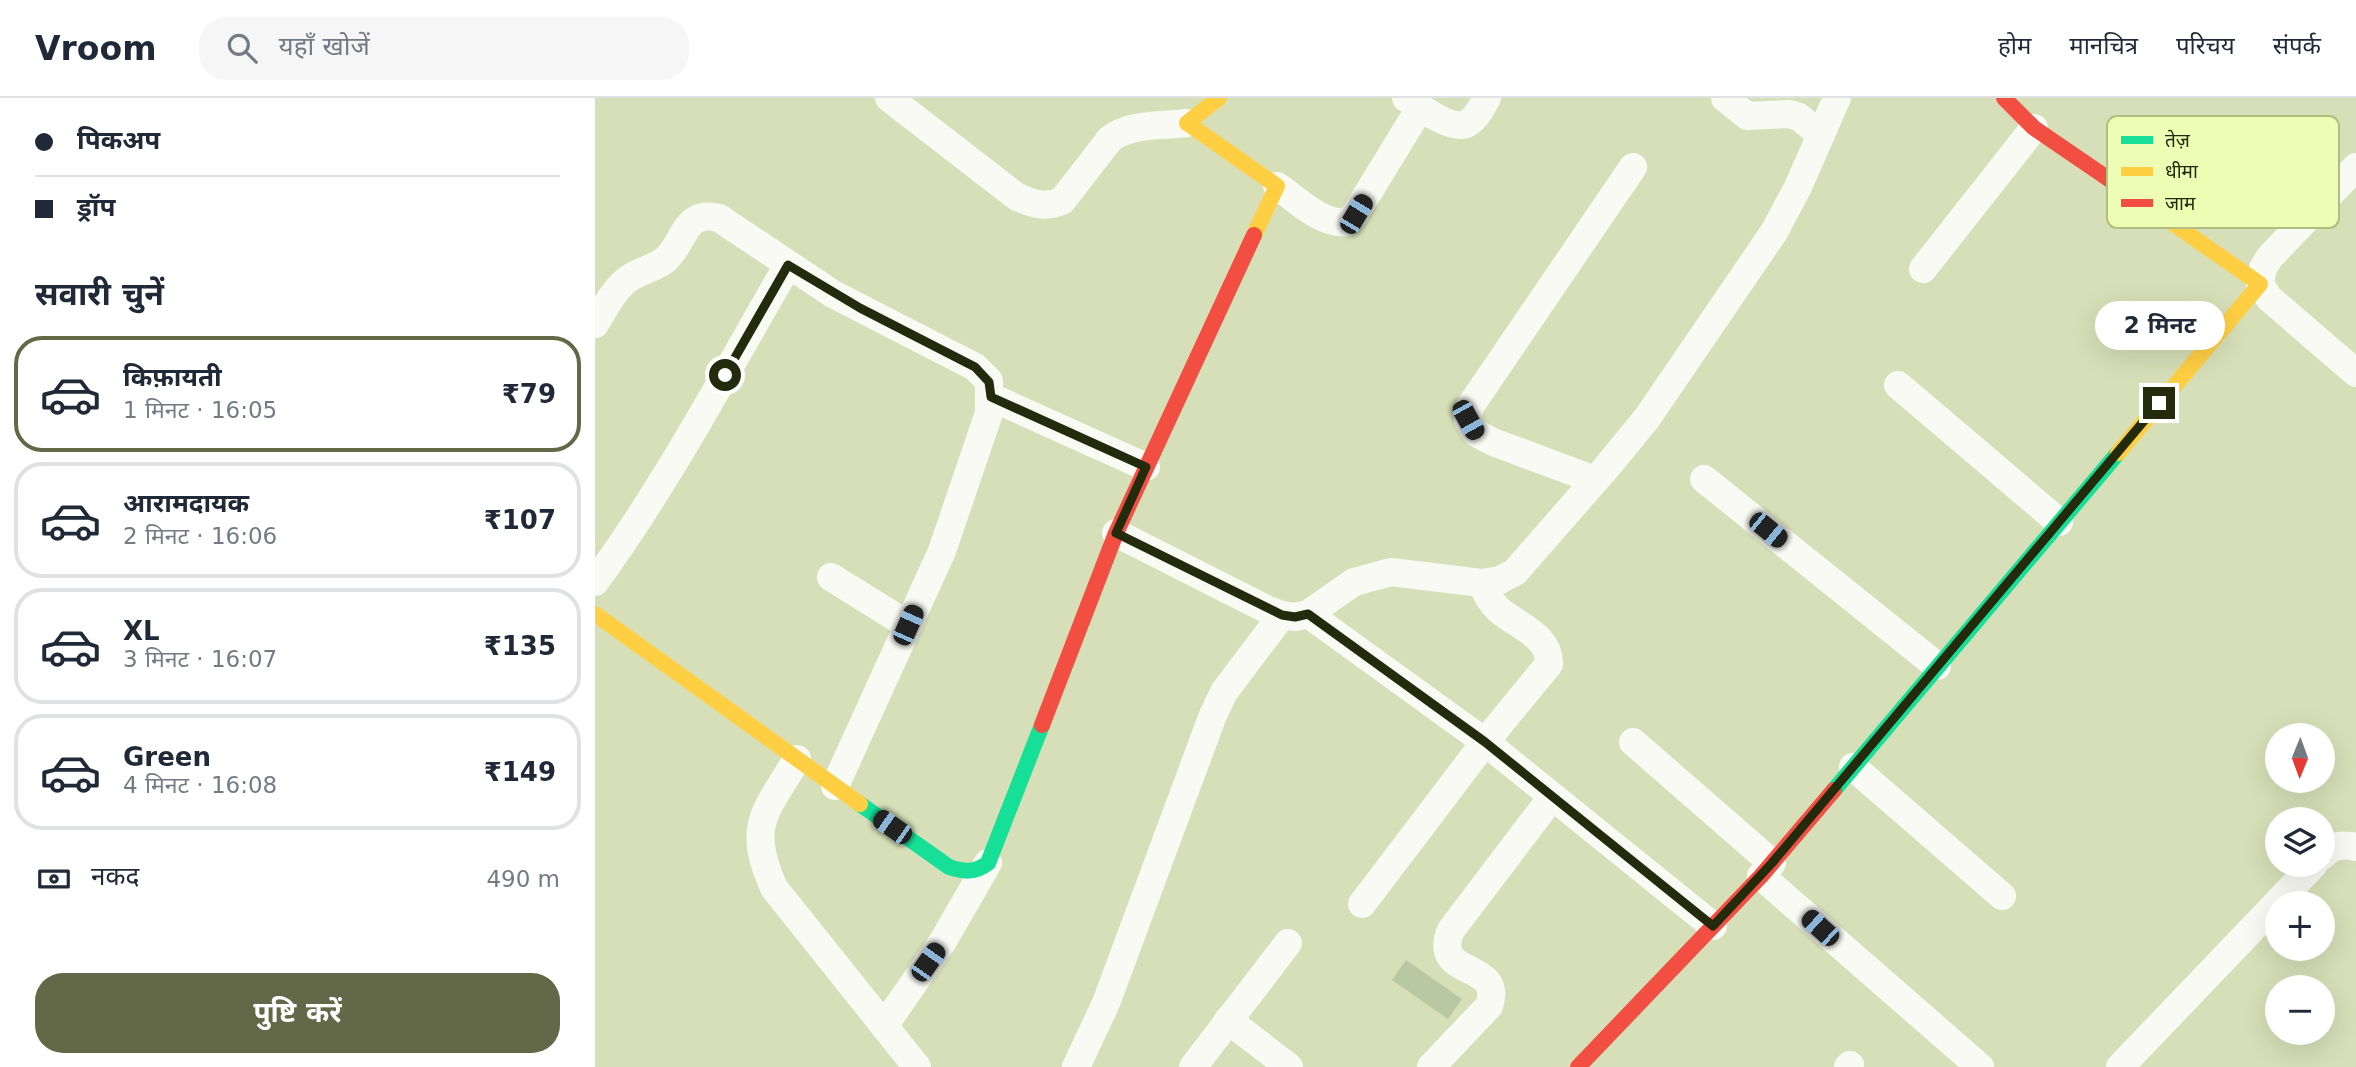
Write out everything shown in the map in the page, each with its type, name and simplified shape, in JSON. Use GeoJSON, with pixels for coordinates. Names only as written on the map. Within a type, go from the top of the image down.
{"type":"FeatureCollection","features":[{"type":"Feature","properties":{"kind":"street"},"geometry":{"type":"LineString","coordinates":[[889,98],[1017,197],[1038,206],[1050,206],[1062,201],[1110,139],[1119,132],[1130,128],[1187,124],[1219,98]]}},
{"type":"Feature","properties":{"kind":"street"},"geometry":{"type":"LineString","coordinates":[[1187,124],[1325,220],[1338,223],[1347,222],[1356,214],[1413,103],[1457,125],[1467,123],[1478,114],[1487,98]]}},
{"type":"Feature","properties":{"kind":"street"},"geometry":{"type":"LineString","coordinates":[[1725,98],[1747,116],[1789,114],[1799,117],[1821,135]]}},
{"type":"Feature","properties":{"kind":"street"},"geometry":{"type":"LineString","coordinates":[[1076,1067],[1106,1003],[1213,715],[1224,692],[1295,615],[1355,582],[1391,572],[1481,583],[1500,580],[1515,572],[1647,418],[1774,232],[1798,187],[1837,98]]}},
{"type":"Feature","properties":{"kind":"street"},"geometry":{"type":"LineString","coordinates":[[2008,100],[2033,128],[2107,179]]}},
{"type":"Feature","properties":{"kind":"street"},"geometry":{"type":"LineString","coordinates":[[1923,269],[2033,128]]}},
{"type":"Feature","properties":{"kind":"street"},"geometry":{"type":"LineString","coordinates":[[1595,480],[1493,442],[1476,433],[1468,420],[1469,408],[1633,167]]}},
{"type":"Feature","properties":{"kind":"street"},"geometry":{"type":"LineString","coordinates":[[2339,185],[2356,167]]}},
{"type":"Feature","properties":{"kind":"street"},"geometry":{"type":"LineString","coordinates":[[884,1026],[943,941],[988,863],[1116,533],[1277,186]]}},
{"type":"Feature","properties":{"kind":"street"},"geometry":{"type":"LineString","coordinates":[[595,324],[618,288],[628,278],[664,261],[674,251],[688,225],[695,218],[708,215],[719,218],[788,265],[860,308],[975,367],[989,382],[989,413],[942,551],[835,786]]}},
{"type":"Feature","properties":{"kind":"street"},"geometry":{"type":"LineString","coordinates":[[2179,228],[2260,284],[2269,298],[2356,373]]}},
{"type":"Feature","properties":{"kind":"street"},"geometry":{"type":"LineString","coordinates":[[1578,1067],[1766,869],[2260,284],[2263,268],[2269,258],[2298,228]]}},
{"type":"Feature","properties":{"kind":"street"},"geometry":{"type":"LineString","coordinates":[[595,582],[662,485],[788,265]]}},
{"type":"Feature","properties":{"kind":"street"},"geometry":{"type":"LineString","coordinates":[[1898,385],[2059,522]]}},
{"type":"Feature","properties":{"kind":"street"},"geometry":{"type":"LineString","coordinates":[[991,397],[1146,467]]}},
{"type":"Feature","properties":{"kind":"street"},"geometry":{"type":"LineString","coordinates":[[1704,479],[1937,666]]}},
{"type":"Feature","properties":{"kind":"street"},"geometry":{"type":"LineString","coordinates":[[1116,533],[1295,615],[1485,742],[1713,926]]}},
{"type":"Feature","properties":{"kind":"street"},"geometry":{"type":"LineString","coordinates":[[831,577],[908,625]]}},
{"type":"Feature","properties":{"kind":"street"},"geometry":{"type":"LineString","coordinates":[[1362,904],[1485,742],[1549,664],[1546,645],[1498,609],[1481,583]]}},
{"type":"Feature","properties":{"kind":"street"},"geometry":{"type":"LineString","coordinates":[[595,614],[949,867],[963,872],[976,872],[988,863]]}},
{"type":"Feature","properties":{"kind":"street"},"geometry":{"type":"LineString","coordinates":[[1633,742],[1980,1067]]}},
{"type":"Feature","properties":{"kind":"street"},"geometry":{"type":"LineString","coordinates":[[797,759],[762,818],[759,841],[763,863],[774,888],[917,1067]]}},
{"type":"Feature","properties":{"kind":"street"},"geometry":{"type":"LineString","coordinates":[[1853,767],[2002,896]]}},
{"type":"Feature","properties":{"kind":"street"},"geometry":{"type":"LineString","coordinates":[[1431,1067],[1489,1006],[1492,996],[1492,988],[1485,979],[1452,959],[1446,950],[1446,941],[1451,930],[1552,797]]}},
{"type":"Feature","properties":{"kind":"street"},"geometry":{"type":"LineString","coordinates":[[2335,847],[2356,847]]}},
{"type":"Feature","properties":{"kind":"street"},"geometry":{"type":"LineString","coordinates":[[2288,891],[2302,877]]}},
{"type":"Feature","properties":{"kind":"street"},"geometry":{"type":"LineString","coordinates":[[2120,1067],[2265,916]]}},
{"type":"Feature","properties":{"kind":"street"},"geometry":{"type":"LineString","coordinates":[[1193,1067],[1288,943]]}},
{"type":"Feature","properties":{"kind":"street"},"geometry":{"type":"LineString","coordinates":[[1228,1020],[1289,1067]]}},
{"type":"Feature","properties":{"kind":"building"},"geometry":{"type":"Polygon","coordinates":[[[1406,960],[1462,999],[1448,1019],[1392,980],[1406,960]]]}},
{"type":"Feature","properties":{"kind":"traffic: fast"},"geometry":{"type":"LineString","coordinates":[[1834,790],[2118,453]]}},
{"type":"Feature","properties":{"kind":"traffic: fast"},"geometry":{"type":"LineString","coordinates":[[860,804],[949,867],[965,871],[979,869],[988,863],[1042,725]]}},
{"type":"Feature","properties":{"kind":"traffic: slow"},"geometry":{"type":"LineString","coordinates":[[1219,98],[1187,123],[1277,186],[1254,235]]}},
{"type":"Feature","properties":{"kind":"traffic: slow"},"geometry":{"type":"LineString","coordinates":[[2118,453],[2260,284],[2179,228]]}},
{"type":"Feature","properties":{"kind":"traffic: slow"},"geometry":{"type":"LineString","coordinates":[[595,614],[860,804]]}},
{"type":"Feature","properties":{"kind":"traffic: jam"},"geometry":{"type":"LineString","coordinates":[[2004,98],[2034,128],[2107,178]]}},
{"type":"Feature","properties":{"kind":"traffic: jam"},"geometry":{"type":"LineString","coordinates":[[1042,725],[1116,533],[1254,235]]}},
{"type":"Feature","properties":{"kind":"traffic: jam"},"geometry":{"type":"LineString","coordinates":[[1578,1067],[1761,876],[1834,790]]}},
{"type":"Feature","properties":{"kind":"route"},"geometry":{"type":"LineString","coordinates":[[725,375],[788,265],[833,294],[975,367],[989,382],[991,397],[1146,467],[1116,533],[1282,615],[1295,617],[1308,614],[1485,742],[1713,926],[1761,876],[2159,403]]}}]}
